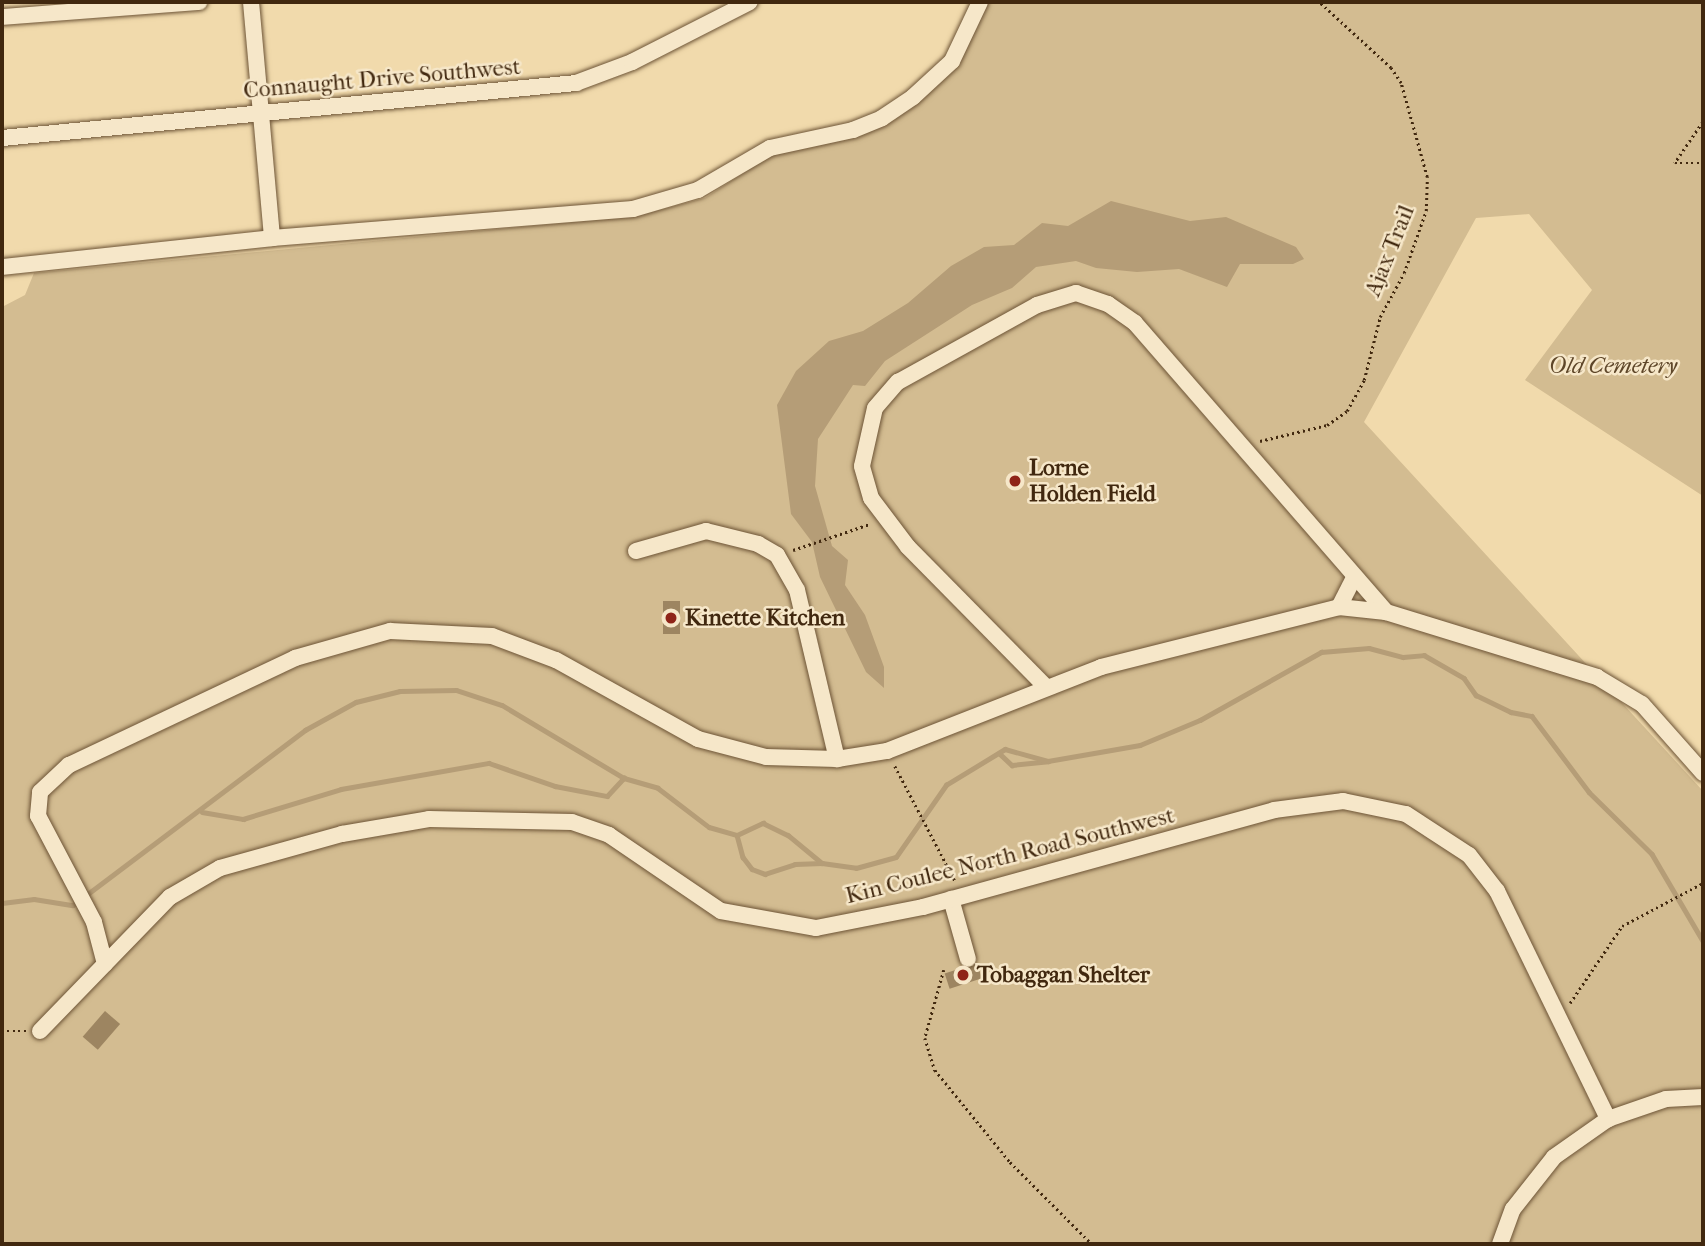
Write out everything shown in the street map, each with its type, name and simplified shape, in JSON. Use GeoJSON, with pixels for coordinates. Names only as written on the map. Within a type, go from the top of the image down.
{"type":"FeatureCollection","features":[{"type":"Feature","properties":{"kind":"street"},"geometry":{"type":"LineString","coordinates":[[2,17],[199,2]]}},
{"type":"Feature","properties":{"kind":"street"},"geometry":{"type":"LineString","coordinates":[[251,2],[272,238]]}},
{"type":"Feature","properties":{"kind":"street","name":"Connaught Drive Southwest"},"geometry":{"type":"LineString","coordinates":[[2,138],[576,83],[632,62],[750,2]]}},
{"type":"Feature","properties":{"kind":"street"},"geometry":{"type":"LineString","coordinates":[[2,267],[272,238],[633,209],[698,190],[770,148],[853,130],[893,111],[951,61],[976,19],[980,2]]}},
{"type":"Feature","properties":{"kind":"street"},"geometry":{"type":"LineString","coordinates":[[1045,685],[908,547],[871,498],[862,466],[875,408],[898,382],[1037,305],[1076,293],[1108,303],[1135,323],[1386,612]]}},
{"type":"Feature","properties":{"kind":"street"},"geometry":{"type":"LineString","coordinates":[[636,551],[706,531],[758,544],[777,555],[797,590],[837,759]]}},
{"type":"Feature","properties":{"kind":"street"},"geometry":{"type":"LineString","coordinates":[[1339,607],[1354,577]]}},
{"type":"Feature","properties":{"kind":"street"},"geometry":{"type":"LineString","coordinates":[[105,964],[94,922],[38,816],[40,792],[69,765],[295,658],[390,631],[492,636],[555,660],[698,739],[766,757],[837,759],[887,751],[1045,685],[1101,667],[1339,607],[1386,612],[1597,677],[1624,690],[1642,704],[1703,773]]}},
{"type":"Feature","properties":{"kind":"street","name":"Kin Coulee North Road Southwest"},"geometry":{"type":"LineString","coordinates":[[40,1031],[170,897],[220,868],[342,834],[429,819],[572,822],[609,835],[721,911],[816,928],[957,898],[1274,810],[1343,801],[1406,814],[1469,855],[1497,891],[1608,1119]]}},
{"type":"Feature","properties":{"kind":"street"},"geometry":{"type":"LineString","coordinates":[[957,898],[968,958]]}},
{"type":"Feature","properties":{"kind":"street"},"geometry":{"type":"LineString","coordinates":[[1500,1244],[1513,1209],[1554,1157],[1608,1119],[1666,1099],[1703,1097]]}},
{"type":"Feature","properties":{"kind":"path","name":"Ajax Trail"},"geometry":{"type":"LineString","coordinates":[[1264,440],[1327,425],[1347,411],[1364,380],[1380,317],[1404,273],[1428,197],[1417,131],[1401,83],[1391,68],[1319,2]]}},
{"type":"Feature","properties":{"kind":"path"},"geometry":{"type":"LineString","coordinates":[[1703,122],[1675,163],[1703,163]]}},
{"type":"Feature","properties":{"kind":"path"},"geometry":{"type":"LineString","coordinates":[[797,548],[886,519]]}},
{"type":"Feature","properties":{"kind":"path"},"geometry":{"type":"LineString","coordinates":[[887,751],[935,842],[957,898]]}},
{"type":"Feature","properties":{"kind":"path"},"geometry":{"type":"LineString","coordinates":[[1559,1017],[1580,991],[1613,935],[1651,908],[1703,883]]}},
{"type":"Feature","properties":{"kind":"path"},"geometry":{"type":"LineString","coordinates":[[944,970],[925,1038],[935,1070],[1010,1162],[1092,1244]]}},
{"type":"Feature","properties":{"kind":"path"},"geometry":{"type":"LineString","coordinates":[[2,1031],[40,1031]]}},
{"type":"Feature","properties":{"kind":"green space","name":"Old Cemetery"},"geometry":{"type":"Polygon","coordinates":[[[985,2],[1703,2],[1703,496],[1525,380],[1592,290],[1529,214],[1476,218],[1364,422],[1703,791],[1703,1244],[2,1244],[2,307],[25,295],[34,273],[637,216],[705,198],[773,154],[919,100],[985,2]]]}},
{"type":"Feature","properties":{"kind":"shaded area"},"geometry":{"type":"Polygon","coordinates":[[[1111,201],[1190,221],[1226,217],[1296,247],[1304,259],[1293,264],[1240,264],[1227,287],[1179,269],[1137,272],[1096,268],[1076,261],[1036,267],[1012,288],[972,305],[885,361],[865,386],[853,385],[818,439],[815,486],[832,546],[848,560],[845,585],[865,615],[884,667],[884,688],[866,672],[820,577],[812,542],[791,514],[777,405],[796,371],[829,341],[863,331],[908,303],[951,266],[984,247],[1014,245],[1042,223],[1068,226],[1111,201]]]}},
{"type":"Feature","properties":{"kind":"building","name":"Kinette Kitchen"},"geometry":{"type":"Polygon","coordinates":[[[663,601],[680,601],[680,634],[663,634],[663,601]]]}},
{"type":"Feature","properties":{"kind":"building","name":"Tobaggan Shelter"},"geometry":{"type":"Polygon","coordinates":[[[977,963],[982,978],[950,989],[945,974],[977,963]]]}},
{"type":"Feature","properties":{"kind":"building"},"geometry":{"type":"Polygon","coordinates":[[[105,1011],[120,1024],[98,1050],[83,1037],[105,1011]]]}},
{"type":"Feature","properties":{"kind":"waterway"},"geometry":{"type":"LineString","coordinates":[[2,903],[34,899],[73,905],[305,730],[356,702],[400,691],[456,690],[502,705],[624,778],[658,788],[709,827],[737,835],[763,823],[788,835],[822,863],[856,868],[896,857],[946,785],[1005,749],[1048,761],[1140,745],[1200,720],[1321,652],[1369,648],[1403,657],[1424,655],[1464,678],[1476,695],[1511,712],[1532,716],[1589,792],[1652,854],[1703,941]]}},
{"type":"Feature","properties":{"kind":"waterway"},"geometry":{"type":"LineString","coordinates":[[999,753],[1012,765],[1048,761]]}},
{"type":"Feature","properties":{"kind":"waterway"},"geometry":{"type":"LineString","coordinates":[[202,812],[243,819],[341,789],[489,763],[555,786],[607,796],[624,778]]}},
{"type":"Feature","properties":{"kind":"waterway"},"geometry":{"type":"LineString","coordinates":[[737,835],[743,857],[752,869],[765,874],[795,864],[822,863]]}},
{"type":"Feature","properties":{"kind":"place","name":"Lorne Holden Field"},"geometry":{"type":"Point","coordinates":[1015,481]}},
{"type":"Feature","properties":{"kind":"place","name":"Kinette Kitchen"},"geometry":{"type":"Point","coordinates":[671,618]}},
{"type":"Feature","properties":{"kind":"place","name":"Tobaggan Shelter"},"geometry":{"type":"Point","coordinates":[963,975]}}]}
